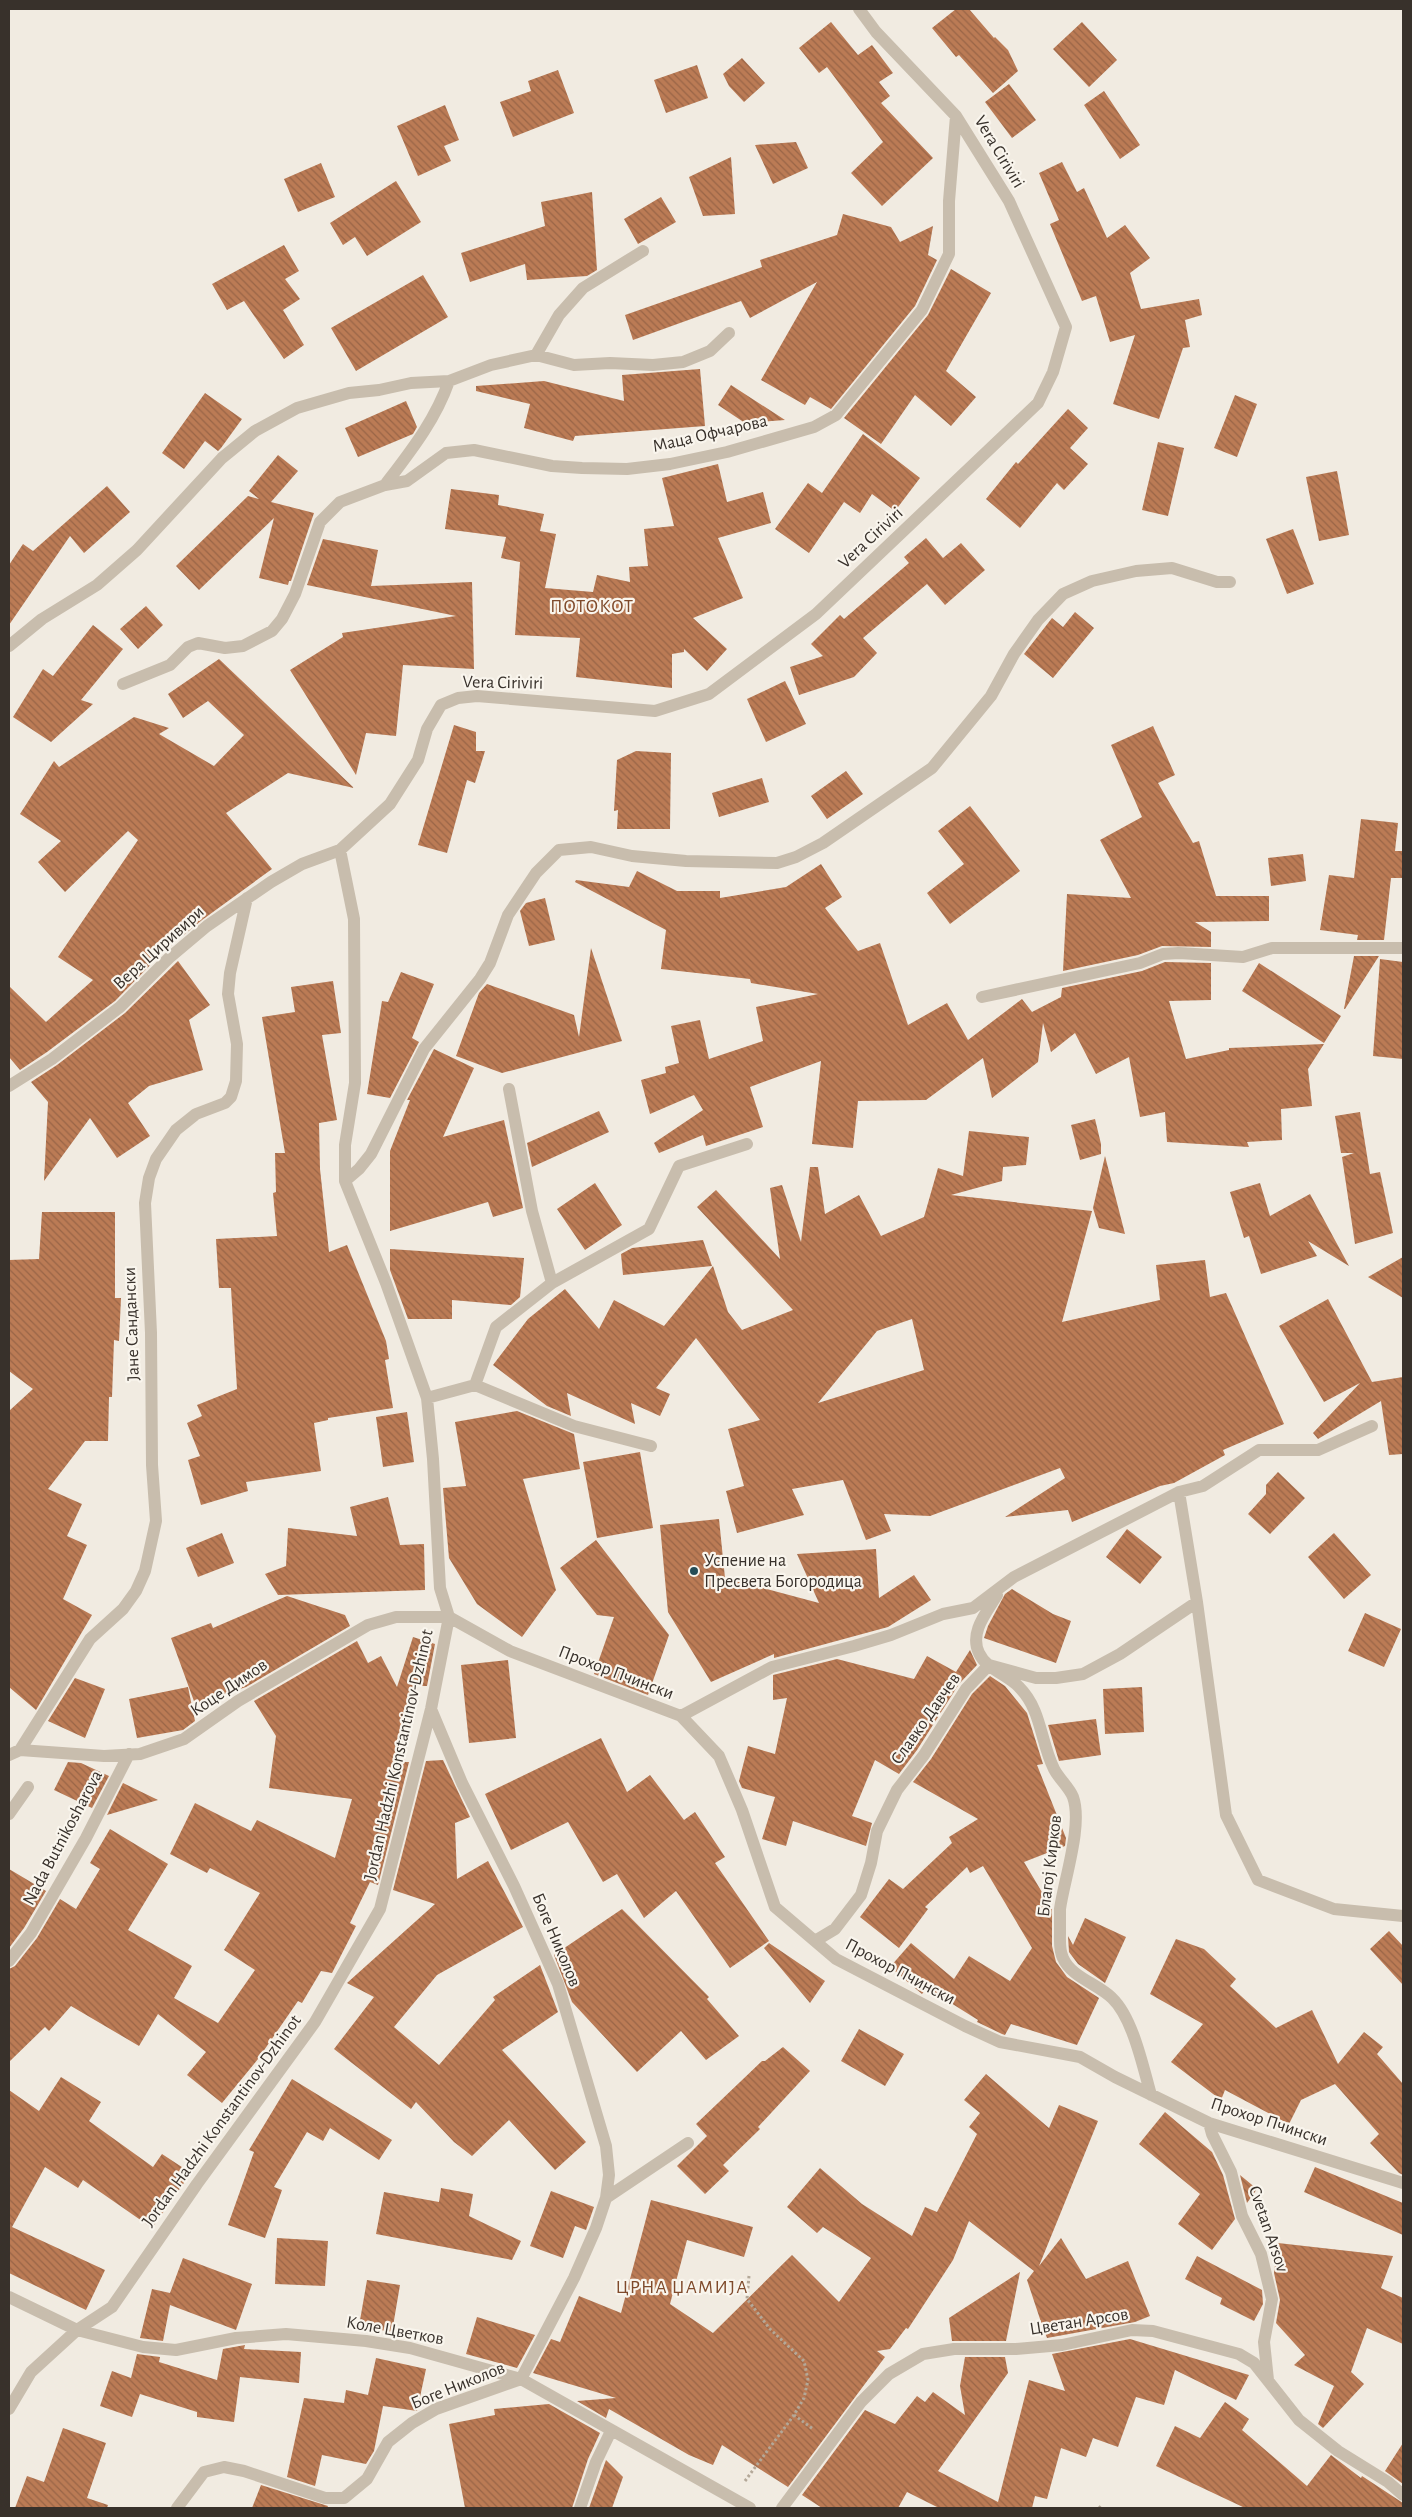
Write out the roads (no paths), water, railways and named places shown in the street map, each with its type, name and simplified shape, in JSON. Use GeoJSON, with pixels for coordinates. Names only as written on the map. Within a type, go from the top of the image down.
{"type":"FeatureCollection","features":[{"type":"Feature","properties":{"kind":"street","name":"Vera Ciriviri"},"geometry":{"type":"LineString","coordinates":[[340,850],[390,804],[418,760],[426,729],[441,705],[458,698],[477,696],[655,710],[709,694],[816,614],[1038,403],[1053,372],[1066,327],[1009,201],[956,116],[876,32],[860,9]]}},
{"type":"Feature","properties":{"kind":"street","name":"Маца Офчарова"},"geometry":{"type":"LineString","coordinates":[[123,684],[170,665],[188,647],[198,643],[225,648],[243,646],[272,631],[282,619],[295,594],[320,522],[340,502],[385,485],[407,482],[446,454],[474,450],[552,466],[627,469],[670,464],[727,452],[814,427],[836,415],[922,310],[949,254],[949,201],[956,116]]}},
{"type":"Feature","properties":{"kind":"street"},"geometry":{"type":"LineString","coordinates":[[536,355],[559,315],[583,288],[643,251]]}},
{"type":"Feature","properties":{"kind":"street"},"geometry":{"type":"LineString","coordinates":[[9,646],[42,619],[96,585],[138,550],[222,458],[255,431],[297,408],[320,400],[411,383],[449,382],[491,365],[536,355],[574,365],[610,363],[653,365],[684,362],[710,351],[729,333]]}},
{"type":"Feature","properties":{"kind":"street"},"geometry":{"type":"LineString","coordinates":[[385,485],[424,432],[441,404],[449,382]]}},
{"type":"Feature","properties":{"kind":"street"},"geometry":{"type":"LineString","coordinates":[[345,1181],[360,1169],[371,1154],[424,1049],[480,980],[490,963],[508,915],[536,873],[558,850],[591,846],[632,856],[686,862],[777,862],[796,857],[822,843],[932,768],[991,696],[1038,620],[1062,594],[1092,581],[1136,571],[1172,568],[1217,582],[1230,582]]}},
{"type":"Feature","properties":{"kind":"street","name":"Вера Циривири"},"geometry":{"type":"LineString","coordinates":[[9,1086],[52,1059],[120,1007],[168,958],[207,926],[247,898],[302,864],[340,850]]}},
{"type":"Feature","properties":{"kind":"street","name":"Jordan Hadzhi Konstantinov-Dzhinot"},"geometry":{"type":"LineString","coordinates":[[9,2409],[31,2372],[77,2330],[112,2307],[197,2184],[315,2022],[380,1908],[431,1709],[449,1617],[440,1588],[434,1459],[427,1398],[386,1283],[345,1181],[345,1145],[355,1083],[354,919],[340,850]]}},
{"type":"Feature","properties":{"kind":"street","name":"Јане Сандански"},"geometry":{"type":"LineString","coordinates":[[14,1752],[90,1639],[123,1609],[136,1591],[147,1563],[156,1521],[152,1465],[151,1333],[145,1203],[149,1178],[156,1159],[176,1130],[196,1114],[225,1103],[231,1097],[236,1081],[237,1044],[228,994],[229,980],[247,898]]}},
{"type":"Feature","properties":{"kind":"street"},"geometry":{"type":"LineString","coordinates":[[982,997],[1140,963],[1164,954],[1243,957],[1272,948],[1403,948]]}},
{"type":"Feature","properties":{"kind":"street"},"geometry":{"type":"LineString","coordinates":[[510,1089],[532,1211],[552,1284]]}},
{"type":"Feature","properties":{"kind":"street"},"geometry":{"type":"LineString","coordinates":[[475,1385],[496,1326],[552,1284],[649,1229],[679,1166],[747,1144]]}},
{"type":"Feature","properties":{"kind":"street"},"geometry":{"type":"LineString","coordinates":[[427,1398],[475,1385],[574,1426],[651,1446]]}},
{"type":"Feature","properties":{"kind":"street"},"geometry":{"type":"LineString","coordinates":[[681,1716],[772,1667],[868,1642],[943,1614],[973,1608],[1014,1577],[1179,1492],[1203,1486],[1258,1450],[1318,1450],[1372,1426]]}},
{"type":"Feature","properties":{"kind":"street"},"geometry":{"type":"LineString","coordinates":[[1179,1492],[1197,1602],[1226,1815],[1258,1880],[1334,1909],[1403,1916]]}},
{"type":"Feature","properties":{"kind":"street","name":"Благој Кирков"},"geometry":{"type":"LineString","coordinates":[[1001,1588],[978,1628],[976,1637],[979,1654],[989,1665],[1019,1686],[1034,1706],[1051,1762],[1073,1798],[1073,1848],[1060,1910],[1060,1950],[1063,1960],[1084,1979],[1111,1996],[1118,2004],[1138,2045],[1151,2095]]}},
{"type":"Feature","properties":{"kind":"street"},"geometry":{"type":"LineString","coordinates":[[989,1665],[1036,1678],[1056,1678],[1083,1674],[1120,1654],[1197,1602]]}},
{"type":"Feature","properties":{"kind":"street","name":"Коце Димов"},"geometry":{"type":"LineString","coordinates":[[14,1752],[104,1756],[140,1754],[184,1739],[238,1701],[368,1626],[396,1617],[449,1617]]}},
{"type":"Feature","properties":{"kind":"street","name":"Прохор Пчински"},"geometry":{"type":"LineString","coordinates":[[449,1617],[510,1651],[681,1716],[718,1756],[742,1810],[774,1907],[836,1959],[965,2026],[1000,2042],[1080,2057],[1209,2123],[1403,2184]]}},
{"type":"Feature","properties":{"kind":"street","name":"Славко Давчев"},"geometry":{"type":"LineString","coordinates":[[815,1941],[835,1929],[861,1895],[871,1863],[877,1831],[897,1790],[924,1755],[966,1689],[989,1665]]}},
{"type":"Feature","properties":{"kind":"street","name":"Боге Николов"},"geometry":{"type":"LineString","coordinates":[[177,2508],[204,2472],[224,2467],[269,2478],[325,2498],[344,2498],[367,2479],[388,2442],[412,2423],[436,2409],[521,2379],[574,2278],[606,2198],[609,2175],[606,2146],[558,1984],[514,1886],[462,1783],[431,1709]]}},
{"type":"Feature","properties":{"kind":"street","name":"Nada Butnikosharova"},"geometry":{"type":"LineString","coordinates":[[9,1962],[31,1933],[86,1838],[129,1754]]}},
{"type":"Feature","properties":{"kind":"street"},"geometry":{"type":"LineString","coordinates":[[9,1814],[28,1787]]}},
{"type":"Feature","properties":{"kind":"street","name":"Cvetan Arsov"},"geometry":{"type":"LineString","coordinates":[[1209,2123],[1212,2134],[1231,2172],[1242,2216],[1261,2254],[1272,2299],[1264,2342],[1268,2380]]}},
{"type":"Feature","properties":{"kind":"street"},"geometry":{"type":"LineString","coordinates":[[606,2198],[688,2143]]}},
{"type":"Feature","properties":{"kind":"street","name":"Коле Цветков"},"geometry":{"type":"LineString","coordinates":[[9,2297],[77,2330],[143,2347],[176,2350],[236,2338],[286,2334],[366,2341],[410,2348],[521,2379],[750,2508]]}},
{"type":"Feature","properties":{"kind":"street","name":"Цветан Арсов"},"geometry":{"type":"LineString","coordinates":[[782,2508],[830,2441],[861,2402],[889,2374],[923,2354],[954,2350],[1016,2349],[1062,2345],[1132,2330],[1153,2331],[1239,2354],[1254,2363],[1299,2420],[1338,2451],[1388,2482],[1403,2495]]}},
{"type":"Feature","properties":{"kind":"street"},"geometry":{"type":"LineString","coordinates":[[580,2508],[596,2462],[611,2431]]}},
{"type":"Feature","properties":{"kind":"place","name":"Успение на Пресвета Богородица"},"geometry":{"type":"Point","coordinates":[694,1571]}},
{"type":"Feature","properties":{"kind":"district","name":"ПОТОКОТ"},"geometry":{"type":"Point","coordinates":[592,606]}},
{"type":"Feature","properties":{"kind":"district","name":"ЦРНА ЏАМИЈА"},"geometry":{"type":"Point","coordinates":[682,2287]}}]}
